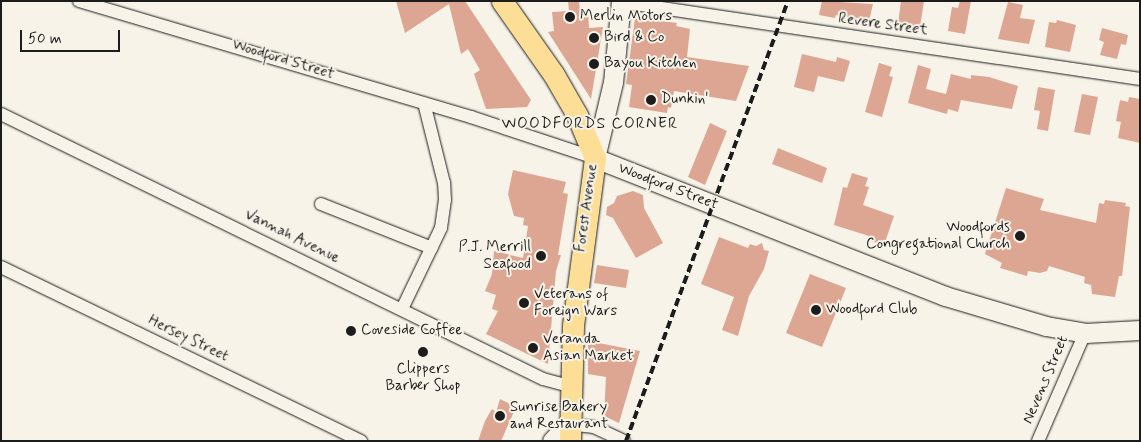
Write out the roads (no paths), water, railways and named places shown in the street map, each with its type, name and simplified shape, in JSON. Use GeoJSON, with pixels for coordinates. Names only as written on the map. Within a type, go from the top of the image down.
{"type":"FeatureCollection","features":[{"type":"Feature","properties":{"kind":"highway","name":"Forest Avenue"},"geometry":{"type":"LineString","coordinates":[[502,1],[554,75],[577,115],[594,158],[578,279],[569,386],[569,433]]}},
{"type":"Feature","properties":{"kind":"main road"},"geometry":{"type":"LineString","coordinates":[[594,158],[613,82],[621,2]]}},
{"type":"Feature","properties":{"kind":"main road","name":"Woodford Street"},"geometry":{"type":"LineString","coordinates":[[594,158],[937,293],[1046,326],[1084,332],[1140,330]]}},
{"type":"Feature","properties":{"kind":"main road"},"geometry":{"type":"LineString","coordinates":[[552,441],[569,433]]}},
{"type":"Feature","properties":{"kind":"street","name":"Woodford Street"},"geometry":{"type":"LineString","coordinates":[[79,1],[424,104],[594,158]]}},
{"type":"Feature","properties":{"kind":"street","name":"Revere Street"},"geometry":{"type":"LineString","coordinates":[[621,2],[1140,80]]}},
{"type":"Feature","properties":{"kind":"street"},"geometry":{"type":"LineString","coordinates":[[402,309],[441,228],[444,183],[424,104]]}},
{"type":"Feature","properties":{"kind":"street","name":"Vannah Avenue"},"geometry":{"type":"LineString","coordinates":[[1,114],[543,379],[569,386]]}},
{"type":"Feature","properties":{"kind":"street"},"geometry":{"type":"LineString","coordinates":[[321,204],[432,248]]}},
{"type":"Feature","properties":{"kind":"street","name":"Hersey Street"},"geometry":{"type":"LineString","coordinates":[[1,266],[360,441]]}},
{"type":"Feature","properties":{"kind":"street","name":"Nevens Street"},"geometry":{"type":"LineString","coordinates":[[1038,441],[1084,332]]}},
{"type":"Feature","properties":{"kind":"street"},"geometry":{"type":"LineString","coordinates":[[569,433],[594,427],[624,441]]}},
{"type":"Feature","properties":{"kind":"railway"},"geometry":{"type":"LineString","coordinates":[[626,441],[788,1]]}},
{"type":"Feature","properties":{"kind":"place","name":"Merlin Motors"},"geometry":{"type":"Point","coordinates":[570,17]}},
{"type":"Feature","properties":{"kind":"place","name":"Bird & Co"},"geometry":{"type":"Point","coordinates":[594,38]}},
{"type":"Feature","properties":{"kind":"place","name":"Bayou Kitchen"},"geometry":{"type":"Point","coordinates":[594,64]}},
{"type":"Feature","properties":{"kind":"place","name":"Dunkin'"},"geometry":{"type":"Point","coordinates":[651,100]}},
{"type":"Feature","properties":{"kind":"place","name":"Woodfords Congregational Church"},"geometry":{"type":"Point","coordinates":[1020,236]}},
{"type":"Feature","properties":{"kind":"place","name":"P.J. Merrill Seafood"},"geometry":{"type":"Point","coordinates":[541,256]}},
{"type":"Feature","properties":{"kind":"place","name":"Veterans of Foreign Wars"},"geometry":{"type":"Point","coordinates":[524,303]}},
{"type":"Feature","properties":{"kind":"place","name":"Woodford Club"},"geometry":{"type":"Point","coordinates":[816,310]}},
{"type":"Feature","properties":{"kind":"place","name":"Coveside Coffee"},"geometry":{"type":"Point","coordinates":[351,331]}},
{"type":"Feature","properties":{"kind":"place","name":"Veranda Asian Market"},"geometry":{"type":"Point","coordinates":[533,348]}},
{"type":"Feature","properties":{"kind":"place","name":"Clippers Barber Shop"},"geometry":{"type":"Point","coordinates":[423,352]}},
{"type":"Feature","properties":{"kind":"place","name":"Sunrise Bakery and Restaurant"},"geometry":{"type":"Point","coordinates":[500,416]}},
{"type":"Feature","properties":{"kind":"district","name":"WOODFORDS CORNER"},"geometry":{"type":"Point","coordinates":[590,124]}}]}
